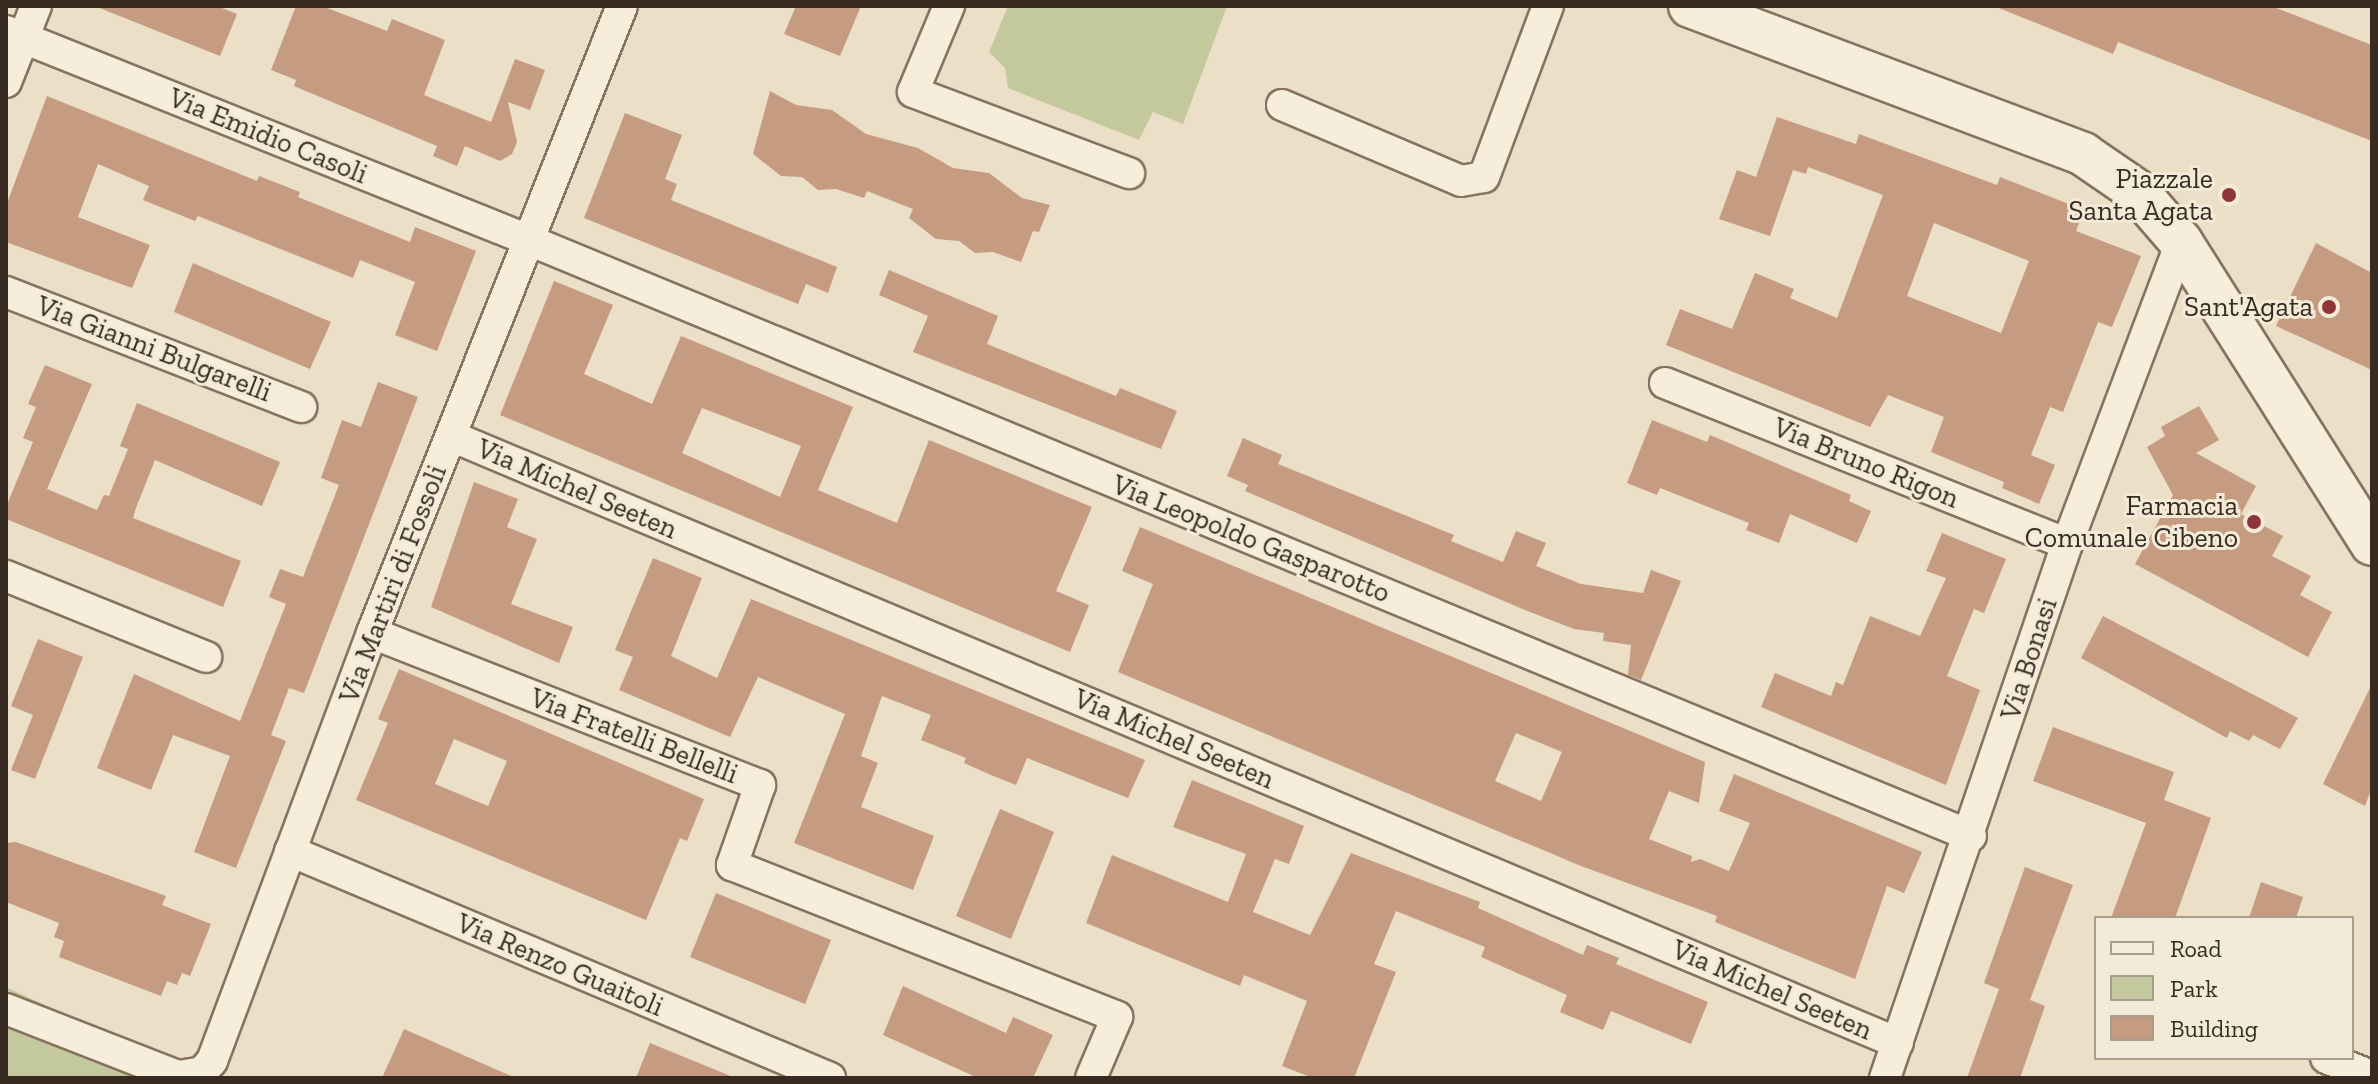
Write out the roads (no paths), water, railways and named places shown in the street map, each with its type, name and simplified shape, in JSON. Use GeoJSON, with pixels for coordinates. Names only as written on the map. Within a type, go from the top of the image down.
{"type":"FeatureCollection","features":[{"type":"Feature","properties":{"kind":"main road"},"geometry":{"type":"LineString","coordinates":[[1690,6],[2083,154],[2137,191],[2181,242],[2372,544]]}},
{"type":"Feature","properties":{"kind":"street"},"geometry":{"type":"LineString","coordinates":[[6,82],[14,35],[36,6]]}},
{"type":"Feature","properties":{"kind":"street","name":"Via Martiri di Fossoli"},"geometry":{"type":"LineString","coordinates":[[6,1009],[178,1076],[202,1072],[212,1061],[372,633],[531,241],[622,6]]}},
{"type":"Feature","properties":{"kind":"street"},"geometry":{"type":"LineString","coordinates":[[949,6],[913,92],[1129,173]]}},
{"type":"Feature","properties":{"kind":"street"},"geometry":{"type":"LineString","coordinates":[[1282,105],[1461,181],[1484,177],[1548,6]]}},
{"type":"Feature","properties":{"kind":"street","name":"Via Emidio Casoli"},"geometry":{"type":"LineString","coordinates":[[14,35],[531,241]]}},
{"type":"Feature","properties":{"kind":"street","name":"Via Leopoldo Gasparotto"},"geometry":{"type":"LineString","coordinates":[[531,241],[1971,836]]}},
{"type":"Feature","properties":{"kind":"street","name":"Via Bonasi"},"geometry":{"type":"LineString","coordinates":[[1885,1078],[1971,836],[2067,544],[2181,242]]}},
{"type":"Feature","properties":{"kind":"street","name":"Via Gianni Bulgarelli"},"geometry":{"type":"LineString","coordinates":[[6,292],[301,407]]}},
{"type":"Feature","properties":{"kind":"street","name":"Via Bruno Rigon"},"geometry":{"type":"LineString","coordinates":[[1665,383],[2067,544]]}},
{"type":"Feature","properties":{"kind":"street","name":"Via Michel Seeten"},"geometry":{"type":"LineString","coordinates":[[451,436],[1898,1043]]}},
{"type":"Feature","properties":{"kind":"street"},"geometry":{"type":"LineString","coordinates":[[6,576],[206,657]]}},
{"type":"Feature","properties":{"kind":"street","name":"Via Fratelli Bellelli"},"geometry":{"type":"LineString","coordinates":[[372,633],[760,785],[732,865],[1117,1017],[1091,1078]]}},
{"type":"Feature","properties":{"kind":"street","name":"Via Renzo Guaitoli"},"geometry":{"type":"LineString","coordinates":[[290,851],[830,1078]]}},
{"type":"Feature","properties":{"kind":"street"},"geometry":{"type":"LineString","coordinates":[[2331,1060],[2372,1076]]}},
{"type":"Feature","properties":{"kind":"place","name":"Piazzale Santa Agata"},"geometry":{"type":"Point","coordinates":[2229,195]}},
{"type":"Feature","properties":{"kind":"place","name":"Sant'Agata"},"geometry":{"type":"Point","coordinates":[2329,307]}},
{"type":"Feature","properties":{"kind":"place","name":"Farmacia Comunale Cibeno"},"geometry":{"type":"Point","coordinates":[2254,522]}}]}
